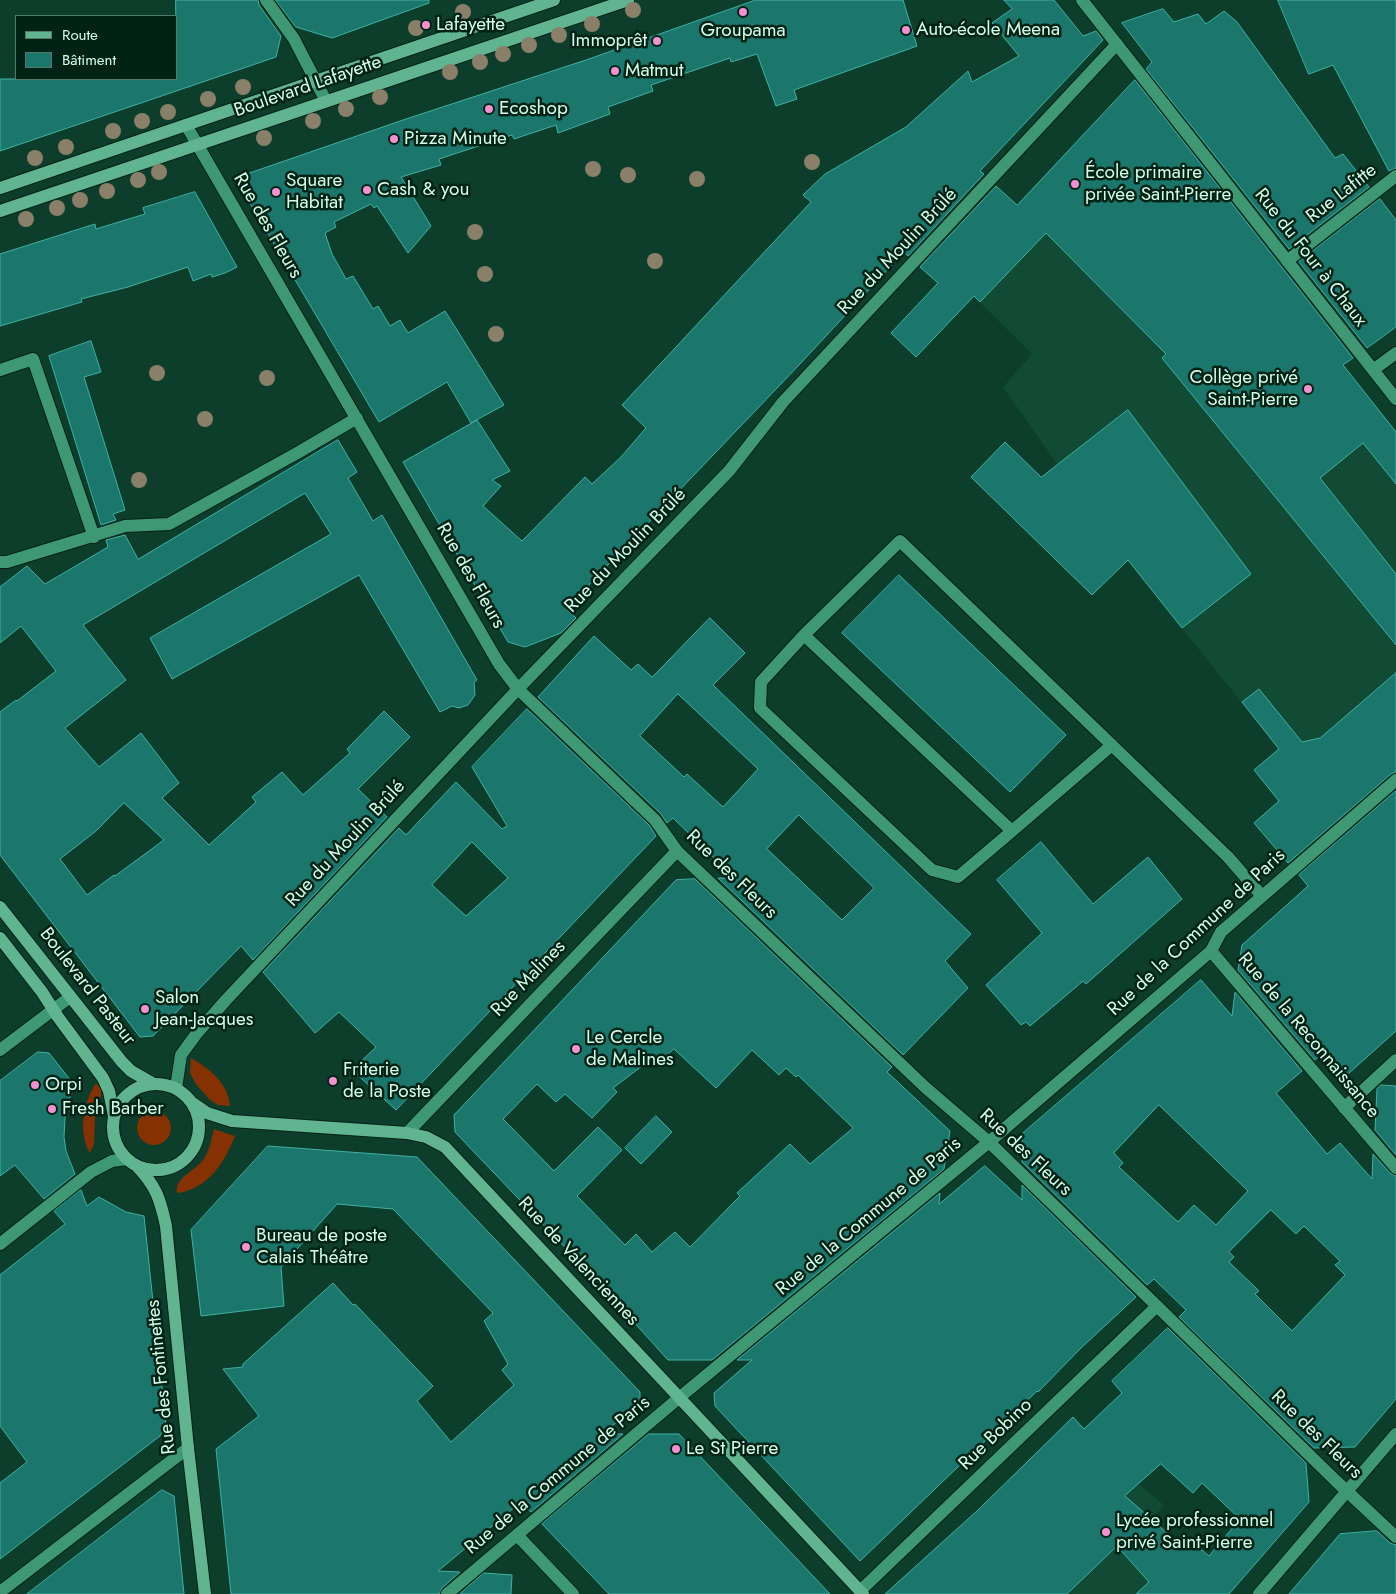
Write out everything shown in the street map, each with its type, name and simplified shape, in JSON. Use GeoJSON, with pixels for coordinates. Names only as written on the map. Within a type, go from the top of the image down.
{"type":"FeatureCollection","features":[{"type":"Feature","properties":{"kind":"main road","name":"Boulevard Lafayette"},"geometry":{"type":"LineString","coordinates":[[0,188],[554,0]]}},
{"type":"Feature","properties":{"kind":"main road","name":"Boulevard Lafayette"},"geometry":{"type":"LineString","coordinates":[[0,211],[628,0]]}},
{"type":"Feature","properties":{"kind":"main road","name":"Boulevard Pasteur"},"geometry":{"type":"LineString","coordinates":[[0,906],[122,1062],[131,1071],[152,1084]]}},
{"type":"Feature","properties":{"kind":"main road","name":"Boulevard Pasteur"},"geometry":{"type":"LineString","coordinates":[[0,938],[42,992],[103,1078],[109,1091],[114,1116]]}},
{"type":"Feature","properties":{"kind":"main road"},"geometry":{"type":"LineString","coordinates":[[164,1084],[176,1088],[192,1102],[197,1114],[199,1128],[194,1147],[186,1158],[162,1169],[149,1169],[132,1162],[120,1150],[114,1139],[112,1128],[118,1105],[130,1091],[141,1086],[164,1084]]}},
{"type":"Feature","properties":{"kind":"main road","name":"Rue de Valenciennes"},"geometry":{"type":"LineString","coordinates":[[192,1102],[214,1116],[232,1121],[407,1134],[426,1137],[440,1144],[453,1155],[680,1397],[861,1593]]}},
{"type":"Feature","properties":{"kind":"main road","name":"Rue des Fontinettes"},"geometry":{"type":"LineString","coordinates":[[132,1162],[155,1187],[163,1209],[166,1226],[188,1448],[205,1594]]}},
{"type":"Feature","properties":{"kind":"street"},"geometry":{"type":"LineString","coordinates":[[266,0],[294,39],[326,101]]}},
{"type":"Feature","properties":{"kind":"street","name":"Rue du Four à Chaux"},"geometry":{"type":"LineString","coordinates":[[1082,0],[1396,399]]}},
{"type":"Feature","properties":{"kind":"street","name":"Rue du Moulin Brûlé"},"geometry":{"type":"LineString","coordinates":[[176,1088],[181,1054],[196,1032],[518,689],[729,471],[784,402],[1117,44]]}},
{"type":"Feature","properties":{"kind":"street","name":"Rue des Fleurs"},"geometry":{"type":"LineString","coordinates":[[186,125],[499,664],[518,689],[655,820],[677,851],[926,1088],[989,1142],[1347,1492],[1396,1537]]}},
{"type":"Feature","properties":{"kind":"street","name":"Rue Lafitte"},"geometry":{"type":"LineString","coordinates":[[1288,261],[1396,176]]}},
{"type":"Feature","properties":{"kind":"street"},"geometry":{"type":"LineString","coordinates":[[1373,370],[1396,354]]}},
{"type":"Feature","properties":{"kind":"street"},"geometry":{"type":"LineString","coordinates":[[0,370],[32,359],[94,537]]}},
{"type":"Feature","properties":{"kind":"street"},"geometry":{"type":"LineString","coordinates":[[0,562],[7,562],[94,537],[125,526],[170,524],[357,418]]}},
{"type":"Feature","properties":{"kind":"street"},"geometry":{"type":"LineString","coordinates":[[1112,745],[958,877],[932,870],[760,708],[761,682],[804,635],[900,541],[1112,745],[1228,857],[1262,896]]}},
{"type":"Feature","properties":{"kind":"street"},"geometry":{"type":"LineString","coordinates":[[804,635],[1012,830]]}},
{"type":"Feature","properties":{"kind":"street","name":"Rue de la Commune de Paris"},"geometry":{"type":"LineString","coordinates":[[447,1594],[680,1397],[989,1142],[1211,951],[1221,932],[1396,780]]}},
{"type":"Feature","properties":{"kind":"street","name":"Rue Malines"},"geometry":{"type":"LineString","coordinates":[[407,1134],[677,851]]}},
{"type":"Feature","properties":{"kind":"street","name":"Rue de la Reconnaissance"},"geometry":{"type":"LineString","coordinates":[[1211,951],[1396,1168]]}},
{"type":"Feature","properties":{"kind":"street"},"geometry":{"type":"LineString","coordinates":[[0,1050],[70,997]]}},
{"type":"Feature","properties":{"kind":"street"},"geometry":{"type":"LineString","coordinates":[[1344,1108],[1396,1060]]}},
{"type":"Feature","properties":{"kind":"street"},"geometry":{"type":"LineString","coordinates":[[0,1244],[91,1172],[112,1161],[132,1162]]}},
{"type":"Feature","properties":{"kind":"street","name":"Rue Bobino"},"geometry":{"type":"LineString","coordinates":[[861,1593],[1157,1306]]}},
{"type":"Feature","properties":{"kind":"street"},"geometry":{"type":"LineString","coordinates":[[1259,1594],[1396,1434]]}},
{"type":"Feature","properties":{"kind":"street"},"geometry":{"type":"LineString","coordinates":[[0,1592],[188,1448]]}},
{"type":"Feature","properties":{"kind":"street"},"geometry":{"type":"LineString","coordinates":[[517,1535],[573,1594]]}},
{"type":"Feature","properties":{"kind":"shaded area"},"geometry":{"type":"Polygon","coordinates":[[[1125,91],[1396,431],[1396,755],[1329,812],[1182,628],[1057,464],[1003,387],[1032,354],[944,267],[1009,198],[1017,205],[1125,91]]]}},
{"type":"Feature","properties":{"kind":"shaded area"},"geometry":{"type":"Polygon","coordinates":[[[191,1058],[211,1072],[222,1084],[229,1098],[230,1106],[218,1105],[210,1100],[196,1084],[190,1073],[191,1058]]]}},
{"type":"Feature","properties":{"kind":"shaded area"},"geometry":{"type":"Polygon","coordinates":[[[96,1083],[101,1089],[101,1096],[95,1118],[94,1144],[90,1153],[86,1145],[83,1127],[85,1108],[96,1083]]]}},
{"type":"Feature","properties":{"kind":"shaded area"},"geometry":{"type":"Polygon","coordinates":[[[154,1111],[166,1116],[171,1128],[166,1140],[154,1145],[142,1140],[137,1128],[142,1116],[154,1111]]]}},
{"type":"Feature","properties":{"kind":"shaded area"},"geometry":{"type":"Polygon","coordinates":[[[214,1129],[235,1136],[226,1155],[206,1181],[188,1191],[177,1193],[177,1188],[182,1179],[203,1160],[210,1145],[214,1129]]]}},
{"type":"Feature","properties":{"kind":"shaded area","name":"Lycée professionnel privé Saint-Pierre"},"geometry":{"type":"Polygon","coordinates":[[[1129,1476],[1164,1505],[1148,1524],[1229,1594],[1013,1594],[1129,1476]]]}},
{"type":"Feature","properties":{"kind":"building"},"geometry":{"type":"Polygon","coordinates":[[[176,0],[258,0],[259,5],[281,36],[276,57],[0,151],[0,79],[178,80],[178,15],[176,15],[176,0]]]}},
{"type":"Feature","properties":{"kind":"building"},"geometry":{"type":"Polygon","coordinates":[[[276,0],[429,0],[429,3],[332,38],[296,27],[276,0]]]}},
{"type":"Feature","properties":{"kind":"building"},"geometry":{"type":"Polygon","coordinates":[[[756,0],[903,0],[917,46],[794,90],[797,99],[776,106],[757,54],[731,62],[730,58],[651,85],[653,91],[608,107],[610,114],[558,133],[556,125],[514,139],[512,135],[439,159],[441,165],[401,177],[431,226],[408,253],[377,206],[374,208],[371,204],[334,222],[336,227],[325,233],[332,254],[346,279],[353,276],[373,309],[378,306],[390,326],[400,320],[408,333],[445,311],[504,405],[471,423],[447,382],[379,422],[235,178],[586,60],[756,0]]]}},
{"type":"Feature","properties":{"kind":"building"},"geometry":{"type":"Polygon","coordinates":[[[1004,0],[1054,0],[1083,36],[1096,31],[1103,40],[980,171],[984,174],[908,256],[904,252],[566,609],[576,618],[561,633],[525,647],[508,642],[403,462],[477,420],[510,471],[492,480],[501,486],[483,506],[522,541],[585,477],[592,484],[621,457],[646,428],[622,405],[811,202],[803,195],[825,174],[906,127],[968,71],[972,82],[1019,56],[992,23],[1012,9],[1004,0]]]}},
{"type":"Feature","properties":{"kind":"building"},"geometry":{"type":"Polygon","coordinates":[[[1278,0],[1396,0],[1396,168],[1389,171],[1333,65],[1309,74],[1278,0]]]}},
{"type":"Feature","properties":{"kind":"building"},"geometry":{"type":"Polygon","coordinates":[[[1163,9],[1174,22],[1198,14],[1206,24],[1224,11],[1237,22],[1335,158],[1343,154],[1369,187],[1289,249],[1146,69],[1152,62],[1122,23],[1163,9]]]}},
{"type":"Feature","properties":{"kind":"building"},"geometry":{"type":"Polygon","coordinates":[[[1135,80],[1353,358],[1343,365],[1396,432],[1396,484],[1363,443],[1320,478],[1396,574],[1396,645],[1162,358],[1166,354],[1046,233],[980,302],[974,296],[916,357],[891,333],[938,283],[920,267],[996,186],[1017,205],[1135,80]]]}},
{"type":"Feature","properties":{"kind":"building"},"geometry":{"type":"Polygon","coordinates":[[[195,192],[237,267],[225,273],[212,277],[211,274],[193,281],[188,267],[128,287],[81,299],[82,302],[0,326],[0,254],[95,224],[96,229],[145,214],[143,208],[195,192]]]}},
{"type":"Feature","properties":{"kind":"building"},"geometry":{"type":"Polygon","coordinates":[[[1380,199],[1396,220],[1396,327],[1367,348],[1299,262],[1380,199]]]}},
{"type":"Feature","properties":{"kind":"building"},"geometry":{"type":"Polygon","coordinates":[[[91,341],[101,372],[84,377],[125,510],[113,514],[116,520],[101,525],[49,356],[91,341]]]}},
{"type":"Feature","properties":{"kind":"building"},"geometry":{"type":"Polygon","coordinates":[[[1128,410],[1251,574],[1182,628],[1128,560],[1092,595],[971,477],[1005,442],[1041,477],[1128,410]]]}},
{"type":"Feature","properties":{"kind":"building"},"geometry":{"type":"Polygon","coordinates":[[[338,440],[357,472],[348,478],[373,521],[382,515],[477,680],[474,682],[475,695],[468,705],[459,708],[452,706],[440,712],[359,575],[172,679],[150,638],[331,534],[305,493],[83,625],[126,680],[65,728],[99,767],[141,733],[179,783],[162,798],[209,845],[256,802],[252,797],[282,772],[303,795],[350,753],[347,749],[384,711],[410,737],[358,789],[387,817],[253,960],[241,946],[153,1036],[140,1037],[0,855],[0,712],[56,671],[21,626],[0,643],[0,587],[27,566],[45,584],[108,547],[106,540],[125,535],[138,559],[338,440]],[[124,803],[96,831],[60,859],[87,895],[164,840],[124,803]]]}},
{"type":"Feature","properties":{"kind":"building"},"geometry":{"type":"Polygon","coordinates":[[[899,575],[1066,735],[1010,792],[842,633],[899,575]]]}},
{"type":"Feature","properties":{"kind":"building"},"geometry":{"type":"Polygon","coordinates":[[[710,618],[745,653],[713,685],[971,934],[945,961],[968,988],[903,1055],[718,878],[735,878],[673,818],[667,823],[661,814],[538,697],[594,636],[631,670],[638,664],[652,677],[710,618]],[[678,694],[640,736],[684,777],[687,774],[723,807],[758,769],[678,694]],[[799,815],[767,849],[842,920],[874,888],[799,815]]]}},
{"type":"Feature","properties":{"kind":"building"},"geometry":{"type":"Polygon","coordinates":[[[1396,673],[1396,772],[1391,774],[1288,863],[1254,823],[1279,801],[1254,770],[1279,749],[1242,702],[1259,689],[1302,742],[1320,738],[1396,673]]]}},
{"type":"Feature","properties":{"kind":"building"},"geometry":{"type":"Polygon","coordinates":[[[527,709],[649,825],[656,836],[396,1110],[352,1070],[376,1047],[339,1012],[315,1033],[263,972],[399,828],[406,835],[456,782],[502,829],[507,826],[472,767],[527,709]],[[472,842],[432,885],[466,916],[508,878],[472,842]]]}},
{"type":"Feature","properties":{"kind":"building"},"geometry":{"type":"Polygon","coordinates":[[[1396,791],[1396,1031],[1348,1074],[1339,1074],[1322,1054],[1315,1060],[1238,970],[1242,945],[1308,886],[1299,875],[1396,791]]]}},
{"type":"Feature","properties":{"kind":"building"},"geometry":{"type":"Polygon","coordinates":[[[1041,842],[1093,904],[1148,857],[1182,899],[1086,984],[1083,981],[1030,1026],[1026,1022],[1021,1025],[986,985],[1042,933],[997,880],[1041,842]]]}},
{"type":"Feature","properties":{"kind":"building"},"geometry":{"type":"Polygon","coordinates":[[[695,879],[892,1067],[887,1072],[950,1131],[944,1169],[712,1360],[668,1360],[596,1280],[455,1132],[454,1115],[676,880],[695,879]],[[674,1049],[656,1066],[650,1060],[613,1088],[617,1092],[592,1118],[565,1094],[556,1102],[537,1084],[503,1119],[554,1171],[598,1127],[622,1150],[577,1196],[625,1245],[636,1234],[652,1252],[675,1232],[690,1247],[740,1196],[737,1193],[790,1144],[810,1164],[853,1128],[798,1075],[796,1077],[786,1068],[779,1075],[752,1050],[716,1088],[674,1049]]]}},
{"type":"Feature","properties":{"kind":"building"},"geometry":{"type":"Polygon","coordinates":[[[1201,980],[1232,1016],[1235,992],[1302,1071],[1276,1093],[1327,1154],[1340,1143],[1372,1179],[1373,1154],[1390,1173],[1396,1176],[1396,1399],[1355,1447],[1314,1448],[1179,1317],[1186,1310],[1154,1279],[1147,1285],[1022,1162],[1022,1134],[1201,980]],[[1159,1105],[1114,1153],[1123,1163],[1119,1167],[1178,1222],[1194,1205],[1216,1225],[1248,1191],[1159,1105]],[[1271,1210],[1229,1252],[1234,1257],[1229,1262],[1259,1291],[1255,1294],[1292,1331],[1345,1275],[1335,1265],[1340,1261],[1304,1226],[1296,1234],[1271,1210]]]}},
{"type":"Feature","properties":{"kind":"building"},"geometry":{"type":"Polygon","coordinates":[[[38,1052],[49,1053],[75,1086],[69,1099],[64,1137],[66,1151],[75,1174],[44,1199],[15,1165],[0,1176],[0,1081],[38,1052]]]}},
{"type":"Feature","properties":{"kind":"building"},"geometry":{"type":"Polygon","coordinates":[[[1381,1085],[1396,1086],[1396,1155],[1375,1130],[1377,1089],[1381,1085]]]}},
{"type":"Feature","properties":{"kind":"building"},"geometry":{"type":"Polygon","coordinates":[[[656,1116],[672,1132],[641,1164],[625,1148],[656,1116]]]}},
{"type":"Feature","properties":{"kind":"building"},"geometry":{"type":"Polygon","coordinates":[[[268,1146],[417,1157],[640,1392],[640,1402],[603,1434],[623,1434],[531,1512],[521,1502],[438,1571],[460,1572],[442,1588],[439,1594],[231,1594],[216,1449],[259,1416],[223,1369],[243,1367],[243,1364],[333,1283],[433,1386],[417,1401],[451,1442],[514,1385],[502,1370],[508,1364],[484,1321],[493,1313],[393,1209],[337,1204],[281,1267],[284,1306],[201,1316],[191,1230],[268,1146]]]}},
{"type":"Feature","properties":{"kind":"building"},"geometry":{"type":"Polygon","coordinates":[[[985,1166],[1022,1200],[1022,1185],[1136,1297],[860,1561],[715,1406],[714,1393],[752,1360],[737,1360],[940,1193],[939,1204],[985,1166]]]}},
{"type":"Feature","properties":{"kind":"building"},"geometry":{"type":"Polygon","coordinates":[[[81,1190],[87,1206],[99,1197],[126,1212],[144,1216],[166,1425],[160,1436],[0,1559],[0,1483],[27,1462],[0,1426],[0,1275],[65,1224],[54,1211],[81,1190]]]}},
{"type":"Feature","properties":{"kind":"building"},"geometry":{"type":"Polygon","coordinates":[[[1168,1328],[1306,1463],[1309,1502],[1229,1594],[1136,1594],[1149,1582],[1117,1546],[1067,1594],[885,1594],[978,1510],[1073,1417],[1084,1429],[1122,1393],[1112,1381],[1168,1328]],[[1161,1464],[1125,1496],[1183,1547],[1190,1540],[1209,1556],[1240,1519],[1202,1483],[1193,1493],[1161,1464]]]}},
{"type":"Feature","properties":{"kind":"building"},"geometry":{"type":"Polygon","coordinates":[[[649,1434],[679,1434],[830,1594],[609,1594],[542,1524],[649,1434]]]}},
{"type":"Feature","properties":{"kind":"building"},"geometry":{"type":"Polygon","coordinates":[[[162,1490],[174,1496],[184,1594],[27,1594],[162,1490]]]}},
{"type":"Feature","properties":{"kind":"building"},"geometry":{"type":"Polygon","coordinates":[[[1377,1531],[1390,1543],[1396,1545],[1396,1594],[1289,1594],[1340,1534],[1377,1531]]]}},
{"type":"Feature","properties":{"kind":"building"},"geometry":{"type":"Polygon","coordinates":[[[484,1573],[512,1575],[511,1594],[460,1594],[484,1573]]]}},
{"type":"Feature","properties":{"kind":"place","name":"Groupama"},"geometry":{"type":"Point","coordinates":[743,12]}},
{"type":"Feature","properties":{"kind":"place","name":"Lafayette"},"geometry":{"type":"Point","coordinates":[426,25]}},
{"type":"Feature","properties":{"kind":"place","name":"Auto-école Meena"},"geometry":{"type":"Point","coordinates":[906,30]}},
{"type":"Feature","properties":{"kind":"place","name":"Immoprêt"},"geometry":{"type":"Point","coordinates":[657,41]}},
{"type":"Feature","properties":{"kind":"place","name":"Matmut"},"geometry":{"type":"Point","coordinates":[615,71]}},
{"type":"Feature","properties":{"kind":"place","name":"Ecoshop"},"geometry":{"type":"Point","coordinates":[489,109]}},
{"type":"Feature","properties":{"kind":"place","name":"Pizza Minute"},"geometry":{"type":"Point","coordinates":[394,139]}},
{"type":"Feature","properties":{"kind":"place","name":"École primaire privée Saint-Pierre"},"geometry":{"type":"Point","coordinates":[1075,184]}},
{"type":"Feature","properties":{"kind":"place","name":"Cash & you"},"geometry":{"type":"Point","coordinates":[367,190]}},
{"type":"Feature","properties":{"kind":"place","name":"Square Habitat"},"geometry":{"type":"Point","coordinates":[276,192]}},
{"type":"Feature","properties":{"kind":"place","name":"Collège privé Saint-Pierre"},"geometry":{"type":"Point","coordinates":[1308,389]}},
{"type":"Feature","properties":{"kind":"place","name":"Salon Jean-Jacques"},"geometry":{"type":"Point","coordinates":[145,1009]}},
{"type":"Feature","properties":{"kind":"place","name":"Le Cercle de Malines"},"geometry":{"type":"Point","coordinates":[576,1049]}},
{"type":"Feature","properties":{"kind":"place","name":"Friterie de la Poste"},"geometry":{"type":"Point","coordinates":[333,1081]}},
{"type":"Feature","properties":{"kind":"place","name":"Orpi"},"geometry":{"type":"Point","coordinates":[35,1085]}},
{"type":"Feature","properties":{"kind":"place","name":"Fresh Barber"},"geometry":{"type":"Point","coordinates":[52,1109]}},
{"type":"Feature","properties":{"kind":"place","name":"Bureau de poste Calais Théâtre"},"geometry":{"type":"Point","coordinates":[246,1247]}},
{"type":"Feature","properties":{"kind":"place","name":"Le St Pierre"},"geometry":{"type":"Point","coordinates":[676,1449]}},
{"type":"Feature","properties":{"kind":"place","name":"Lycée professionnel privé Saint-Pierre"},"geometry":{"type":"Point","coordinates":[1106,1532]}}]}
